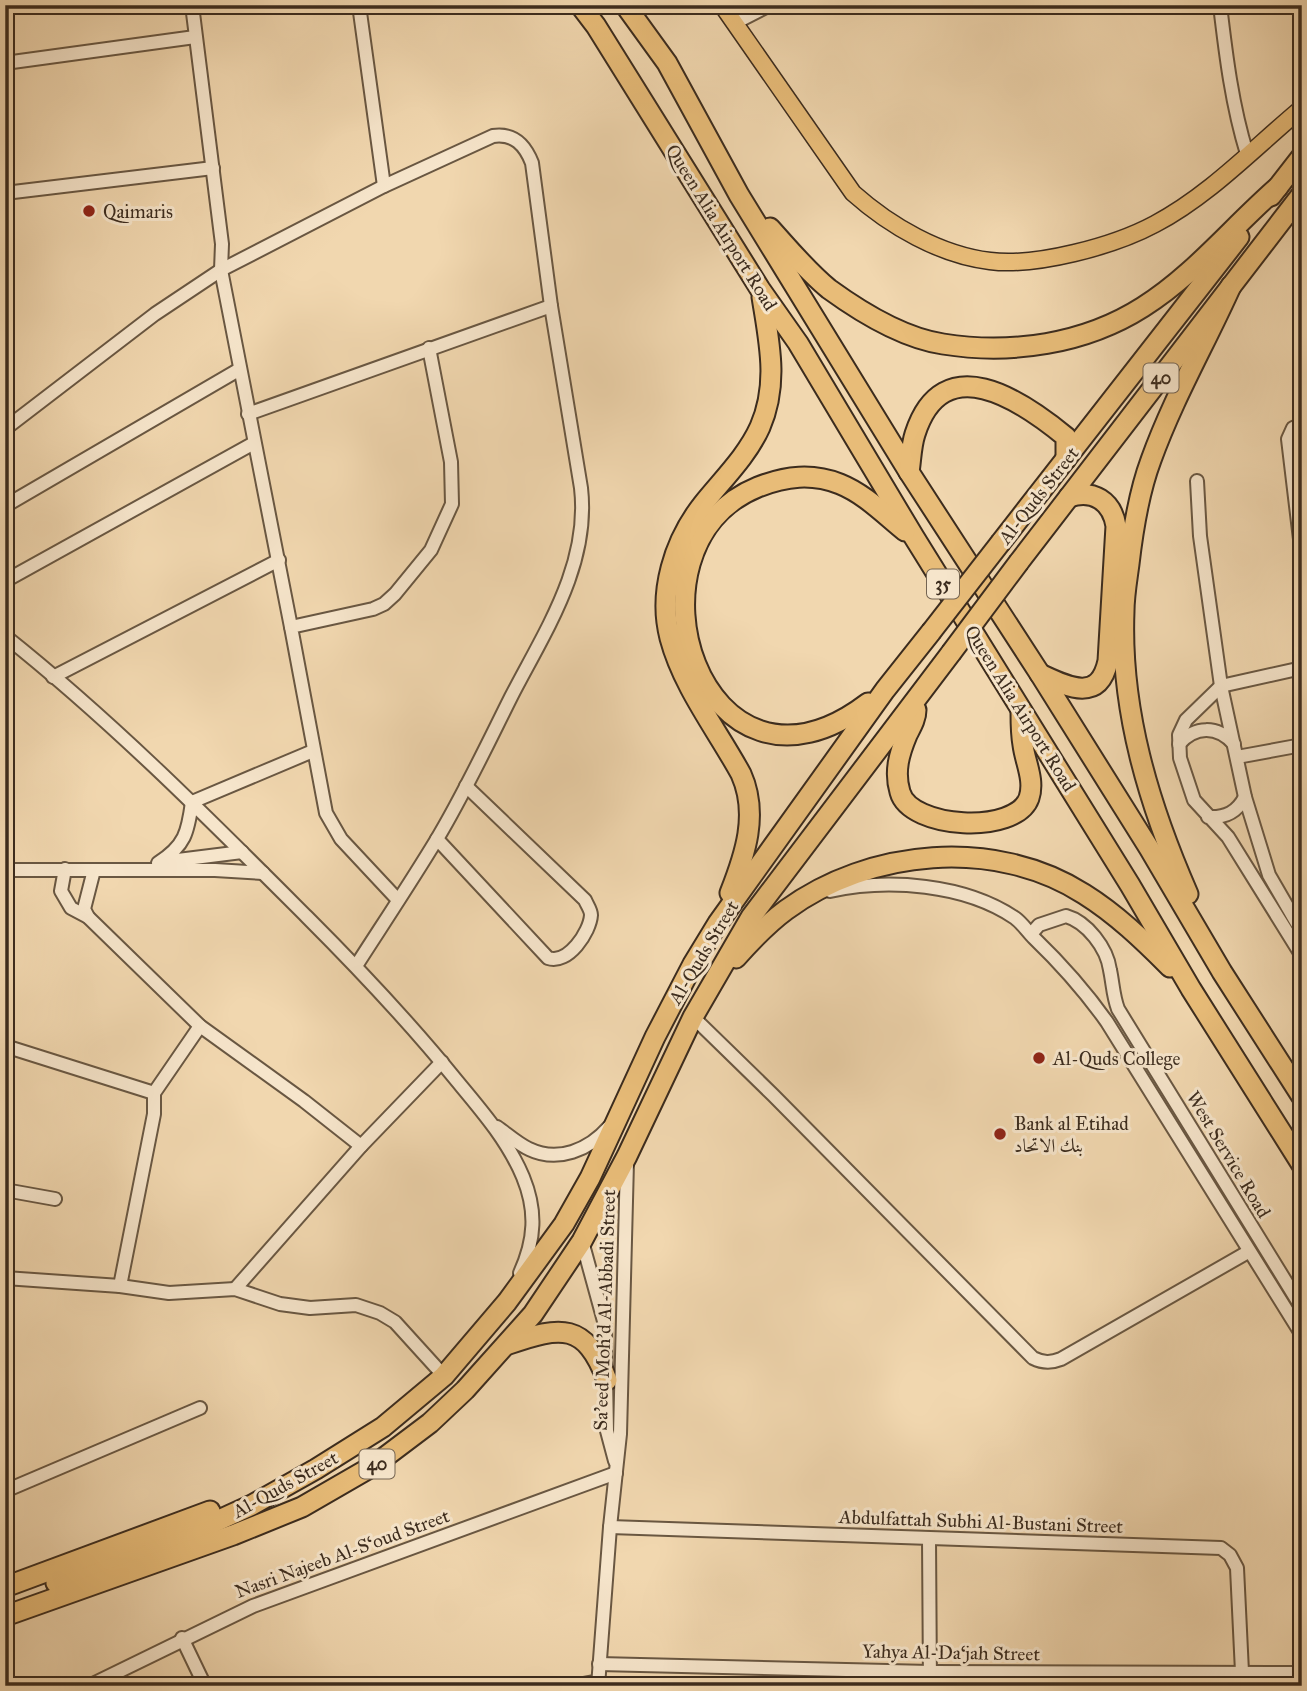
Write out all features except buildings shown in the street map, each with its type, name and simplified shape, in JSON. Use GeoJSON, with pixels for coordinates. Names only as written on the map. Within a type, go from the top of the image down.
{"type":"FeatureCollection","features":[{"type":"Feature","properties":{"kind":"highway","name":"Queen Alia Airport Road"},"geometry":{"type":"LineString","coordinates":[[580,5],[596,26],[760,289],[798,343],[1191,989],[1302,1165]]}},
{"type":"Feature","properties":{"kind":"highway","name":"Queen Alia Airport Road"},"geometry":{"type":"LineString","coordinates":[[625,5],[667,63],[739,195],[909,472],[1040,674],[1149,848],[1222,972],[1302,1097]]}},
{"type":"Feature","properties":{"kind":"highway","name":"Al-Quds Street"},"geometry":{"type":"LineString","coordinates":[[5,1602],[204,1527],[252,1505],[383,1427],[444,1376],[507,1303],[564,1224],[590,1178],[692,964],[718,923],[885,690],[1302,156]]}},
{"type":"Feature","properties":{"kind":"highway"},"geometry":{"type":"LineString","coordinates":[[739,195],[812,274],[829,289],[883,323],[942,344],[1001,348],[1065,340],[1099,330],[1143,307],[1194,267],[1278,187]]}},
{"type":"Feature","properties":{"kind":"highway","name":"Al-Quds Street"},"geometry":{"type":"LineString","coordinates":[[5,1616],[275,1519],[327,1494],[373,1466],[430,1423],[508,1344],[550,1290],[582,1241],[627,1156],[693,1017],[751,917],[1302,194]]}},
{"type":"Feature","properties":{"kind":"highway"},"geometry":{"type":"LineString","coordinates":[[1222,972],[1156,816],[1137,750],[1128,688],[1124,610],[1132,532],[1150,462],[1178,391],[1207,340],[1231,286]]}},
{"type":"Feature","properties":{"kind":"highway"},"geometry":{"type":"LineString","coordinates":[[718,923],[738,872],[748,836],[751,822],[748,793],[733,759],[679,664],[670,636],[667,585],[673,558],[687,528],[750,446],[767,406],[772,358],[760,289]]}},
{"type":"Feature","properties":{"kind":"highway"},"geometry":{"type":"LineString","coordinates":[[909,472],[914,436],[921,420],[936,401],[957,387],[973,387],[1000,393],[1031,409],[1066,437],[1066,458]]}},
{"type":"Feature","properties":{"kind":"highway"},"geometry":{"type":"LineString","coordinates":[[885,690],[850,717],[811,734],[777,735],[737,720],[714,696],[692,656],[685,624],[688,573],[696,548],[706,530],[730,502],[749,491],[790,477],[809,476],[841,485],[855,492],[914,537]]}},
{"type":"Feature","properties":{"kind":"highway"},"geometry":{"type":"LineString","coordinates":[[1040,674],[1076,689],[1088,688],[1098,682],[1106,672],[1108,661],[1116,526],[1114,515],[1101,498],[1090,494],[1069,497]]}},
{"type":"Feature","properties":{"kind":"highway"},"geometry":{"type":"LineString","coordinates":[[914,704],[916,716],[897,767],[900,795],[915,811],[930,818],[975,823],[1004,820],[1015,815],[1029,800],[1030,777],[1023,746],[1020,708]]}},
{"type":"Feature","properties":{"kind":"highway"},"geometry":{"type":"LineString","coordinates":[[711,985],[767,925],[806,897],[840,879],[895,862],[958,858],[1022,867],[1054,878],[1083,893],[1114,915],[1191,989]]}},
{"type":"Feature","properties":{"kind":"highway"},"geometry":{"type":"LineString","coordinates":[[564,1224],[582,1241]]}},
{"type":"Feature","properties":{"kind":"highway"},"geometry":{"type":"LineString","coordinates":[[508,1344],[548,1332],[566,1332],[594,1350],[607,1380]]}},
{"type":"Feature","properties":{"kind":"highway"},"geometry":{"type":"LineString","coordinates":[[356,1443],[354,1452],[357,1460],[365,1466],[373,1466]]}},
{"type":"Feature","properties":{"kind":"highway"},"geometry":{"type":"LineString","coordinates":[[5,1587],[226,1505],[252,1505]]}},
{"type":"Feature","properties":{"kind":"main road"},"geometry":{"type":"LineString","coordinates":[[722,5],[853,193],[893,224],[949,251],[991,261],[1035,260],[1068,255],[1107,244],[1156,224],[1200,195],[1302,108]]}},
{"type":"Feature","properties":{"kind":"street"},"geometry":{"type":"LineString","coordinates":[[192,5],[222,244],[221,270],[323,798],[332,826],[398,900]]}},
{"type":"Feature","properties":{"kind":"street"},"geometry":{"type":"LineString","coordinates":[[359,5],[384,186]]}},
{"type":"Feature","properties":{"kind":"street"},"geometry":{"type":"LineString","coordinates":[[735,23],[770,5]]}},
{"type":"Feature","properties":{"kind":"street"},"geometry":{"type":"LineString","coordinates":[[1220,5],[1237,122],[1247,154]]}},
{"type":"Feature","properties":{"kind":"street"},"geometry":{"type":"LineString","coordinates":[[5,63],[195,37]]}},
{"type":"Feature","properties":{"kind":"street"},"geometry":{"type":"LineString","coordinates":[[7,423],[155,314],[221,270],[384,186],[493,136],[505,134],[515,138],[525,148],[532,163],[551,306],[581,488],[584,512],[579,547],[567,589],[466,786],[437,839],[356,966]]}},
{"type":"Feature","properties":{"kind":"street"},"geometry":{"type":"LineString","coordinates":[[5,193],[213,168]]}},
{"type":"Feature","properties":{"kind":"street"},"geometry":{"type":"LineString","coordinates":[[248,414],[551,306]]}},
{"type":"Feature","properties":{"kind":"street"},"geometry":{"type":"LineString","coordinates":[[291,627],[373,609],[384,604],[431,550],[446,520],[453,494],[451,462],[429,348]]}},
{"type":"Feature","properties":{"kind":"street"},"geometry":{"type":"LineString","coordinates":[[5,506],[240,369]]}},
{"type":"Feature","properties":{"kind":"street"},"geometry":{"type":"LineString","coordinates":[[1302,424],[1293,428],[1288,439],[1302,556]]}},
{"type":"Feature","properties":{"kind":"street"},"geometry":{"type":"LineString","coordinates":[[5,581],[254,443]]}},
{"type":"Feature","properties":{"kind":"street"},"geometry":{"type":"LineString","coordinates":[[1197,481],[1200,536],[1221,686],[1245,797],[1269,875],[1302,932]]}},
{"type":"Feature","properties":{"kind":"street"},"geometry":{"type":"LineString","coordinates":[[54,677],[279,561]]}},
{"type":"Feature","properties":{"kind":"street"},"geometry":{"type":"LineString","coordinates":[[5,636],[192,802],[356,966],[442,1062],[491,1122],[523,1177],[533,1213],[531,1246],[507,1303]]}},
{"type":"Feature","properties":{"kind":"street"},"geometry":{"type":"LineString","coordinates":[[1302,668],[1221,686],[1186,720],[1179,735],[1180,758],[1194,800],[1228,837],[1302,956]]}},
{"type":"Feature","properties":{"kind":"street"},"geometry":{"type":"LineString","coordinates":[[1179,744],[1193,732],[1211,730],[1220,732],[1235,750]]}},
{"type":"Feature","properties":{"kind":"street"},"geometry":{"type":"LineString","coordinates":[[1235,750],[1302,745]]}},
{"type":"Feature","properties":{"kind":"street"},"geometry":{"type":"LineString","coordinates":[[192,802],[313,751]]}},
{"type":"Feature","properties":{"kind":"street"},"geometry":{"type":"LineString","coordinates":[[437,839],[548,958],[559,960],[573,951],[590,919],[590,911],[584,900],[466,786]]}},
{"type":"Feature","properties":{"kind":"street"},"geometry":{"type":"LineString","coordinates":[[1208,817],[1220,818],[1231,814],[1240,807],[1245,797]]}},
{"type":"Feature","properties":{"kind":"street"},"geometry":{"type":"LineString","coordinates":[[158,863],[175,852],[180,844],[189,826],[192,802]]}},
{"type":"Feature","properties":{"kind":"street"},"geometry":{"type":"LineString","coordinates":[[135,870],[158,863],[242,852]]}},
{"type":"Feature","properties":{"kind":"street"},"geometry":{"type":"LineString","coordinates":[[65,869],[61,891],[62,897],[71,908],[88,917],[200,1026],[361,1146]]}},
{"type":"Feature","properties":{"kind":"street"},"geometry":{"type":"LineString","coordinates":[[5,870],[215,870],[263,873]]}},
{"type":"Feature","properties":{"kind":"street"},"geometry":{"type":"LineString","coordinates":[[88,917],[84,909],[94,870]]}},
{"type":"Feature","properties":{"kind":"street","name":"West Service Road"},"geometry":{"type":"LineString","coordinates":[[806,897],[861,886],[933,889],[966,896],[1017,919],[1087,995],[1158,1102],[1248,1252],[1302,1335]]}},
{"type":"Feature","properties":{"kind":"street","name":"West Service Road"},"geometry":{"type":"LineString","coordinates":[[1031,934],[1039,925],[1066,916],[1074,918],[1088,929],[1108,962],[1118,1009],[1302,1308]]}},
{"type":"Feature","properties":{"kind":"street"},"geometry":{"type":"LineString","coordinates":[[693,1017],[1033,1358],[1039,1361],[1053,1362],[1061,1359],[1248,1252]]}},
{"type":"Feature","properties":{"kind":"street"},"geometry":{"type":"LineString","coordinates":[[120,1286],[155,1093],[200,1026]]}},
{"type":"Feature","properties":{"kind":"street"},"geometry":{"type":"LineString","coordinates":[[5,1046],[155,1093]]}},
{"type":"Feature","properties":{"kind":"street"},"geometry":{"type":"LineString","coordinates":[[235,1289],[361,1146],[442,1062]]}},
{"type":"Feature","properties":{"kind":"street"},"geometry":{"type":"LineString","coordinates":[[1158,1102],[1169,1092]]}},
{"type":"Feature","properties":{"kind":"street"},"geometry":{"type":"LineString","coordinates":[[491,1122],[531,1151],[557,1155],[574,1152],[600,1137],[624,1108]]}},
{"type":"Feature","properties":{"kind":"street","name":"Sa'eed Moh'd Al-Abbadi Street"},"geometry":{"type":"LineString","coordinates":[[598,1684],[620,1434],[627,1156]]}},
{"type":"Feature","properties":{"kind":"street"},"geometry":{"type":"LineString","coordinates":[[5,1190],[55,1199]]}},
{"type":"Feature","properties":{"kind":"street","name":"Sa'eed Moh'd Al-Abbadi Street"},"geometry":{"type":"LineString","coordinates":[[582,1241],[605,1325],[607,1431],[616,1469]]}},
{"type":"Feature","properties":{"kind":"street"},"geometry":{"type":"LineString","coordinates":[[5,1278],[120,1286],[169,1293],[235,1289],[280,1304],[310,1308],[356,1306],[380,1313],[395,1322],[444,1376]]}},
{"type":"Feature","properties":{"kind":"street"},"geometry":{"type":"LineString","coordinates":[[5,1491],[200,1408]]}},
{"type":"Feature","properties":{"kind":"street","name":"Nasri Najeeb Al-S‘oud Street"},"geometry":{"type":"LineString","coordinates":[[89,1686],[182,1638],[253,1606],[616,1469]]}},
{"type":"Feature","properties":{"kind":"street","name":"Abdulfattah Subhi Al-Bustani Street"},"geometry":{"type":"LineString","coordinates":[[610,1527],[1221,1548],[1230,1555],[1237,1567],[1242,1672]]}},
{"type":"Feature","properties":{"kind":"street"},"geometry":{"type":"LineString","coordinates":[[929,1539],[930,1679]]}},
{"type":"Feature","properties":{"kind":"street"},"geometry":{"type":"LineString","coordinates":[[182,1638],[205,1686]]}},
{"type":"Feature","properties":{"kind":"street","name":"Yahya Al-Da‘jah Street"},"geometry":{"type":"LineString","coordinates":[[599,1664],[930,1679],[1302,1673]]}},
{"type":"Feature","properties":{"kind":"street"},"geometry":{"type":"LineString","coordinates":[[572,1686],[598,1684]]}},
{"type":"Feature","properties":{"kind":"place","name":"Qaimaris"},"geometry":{"type":"Point","coordinates":[89,211]}},
{"type":"Feature","properties":{"kind":"place","name":"Al-Quds College"},"geometry":{"type":"Point","coordinates":[1039,1058]}},
{"type":"Feature","properties":{"kind":"place","name":"Bank al Etihad بنك الاتحاد"},"geometry":{"type":"Point","coordinates":[1000,1134]}}]}
